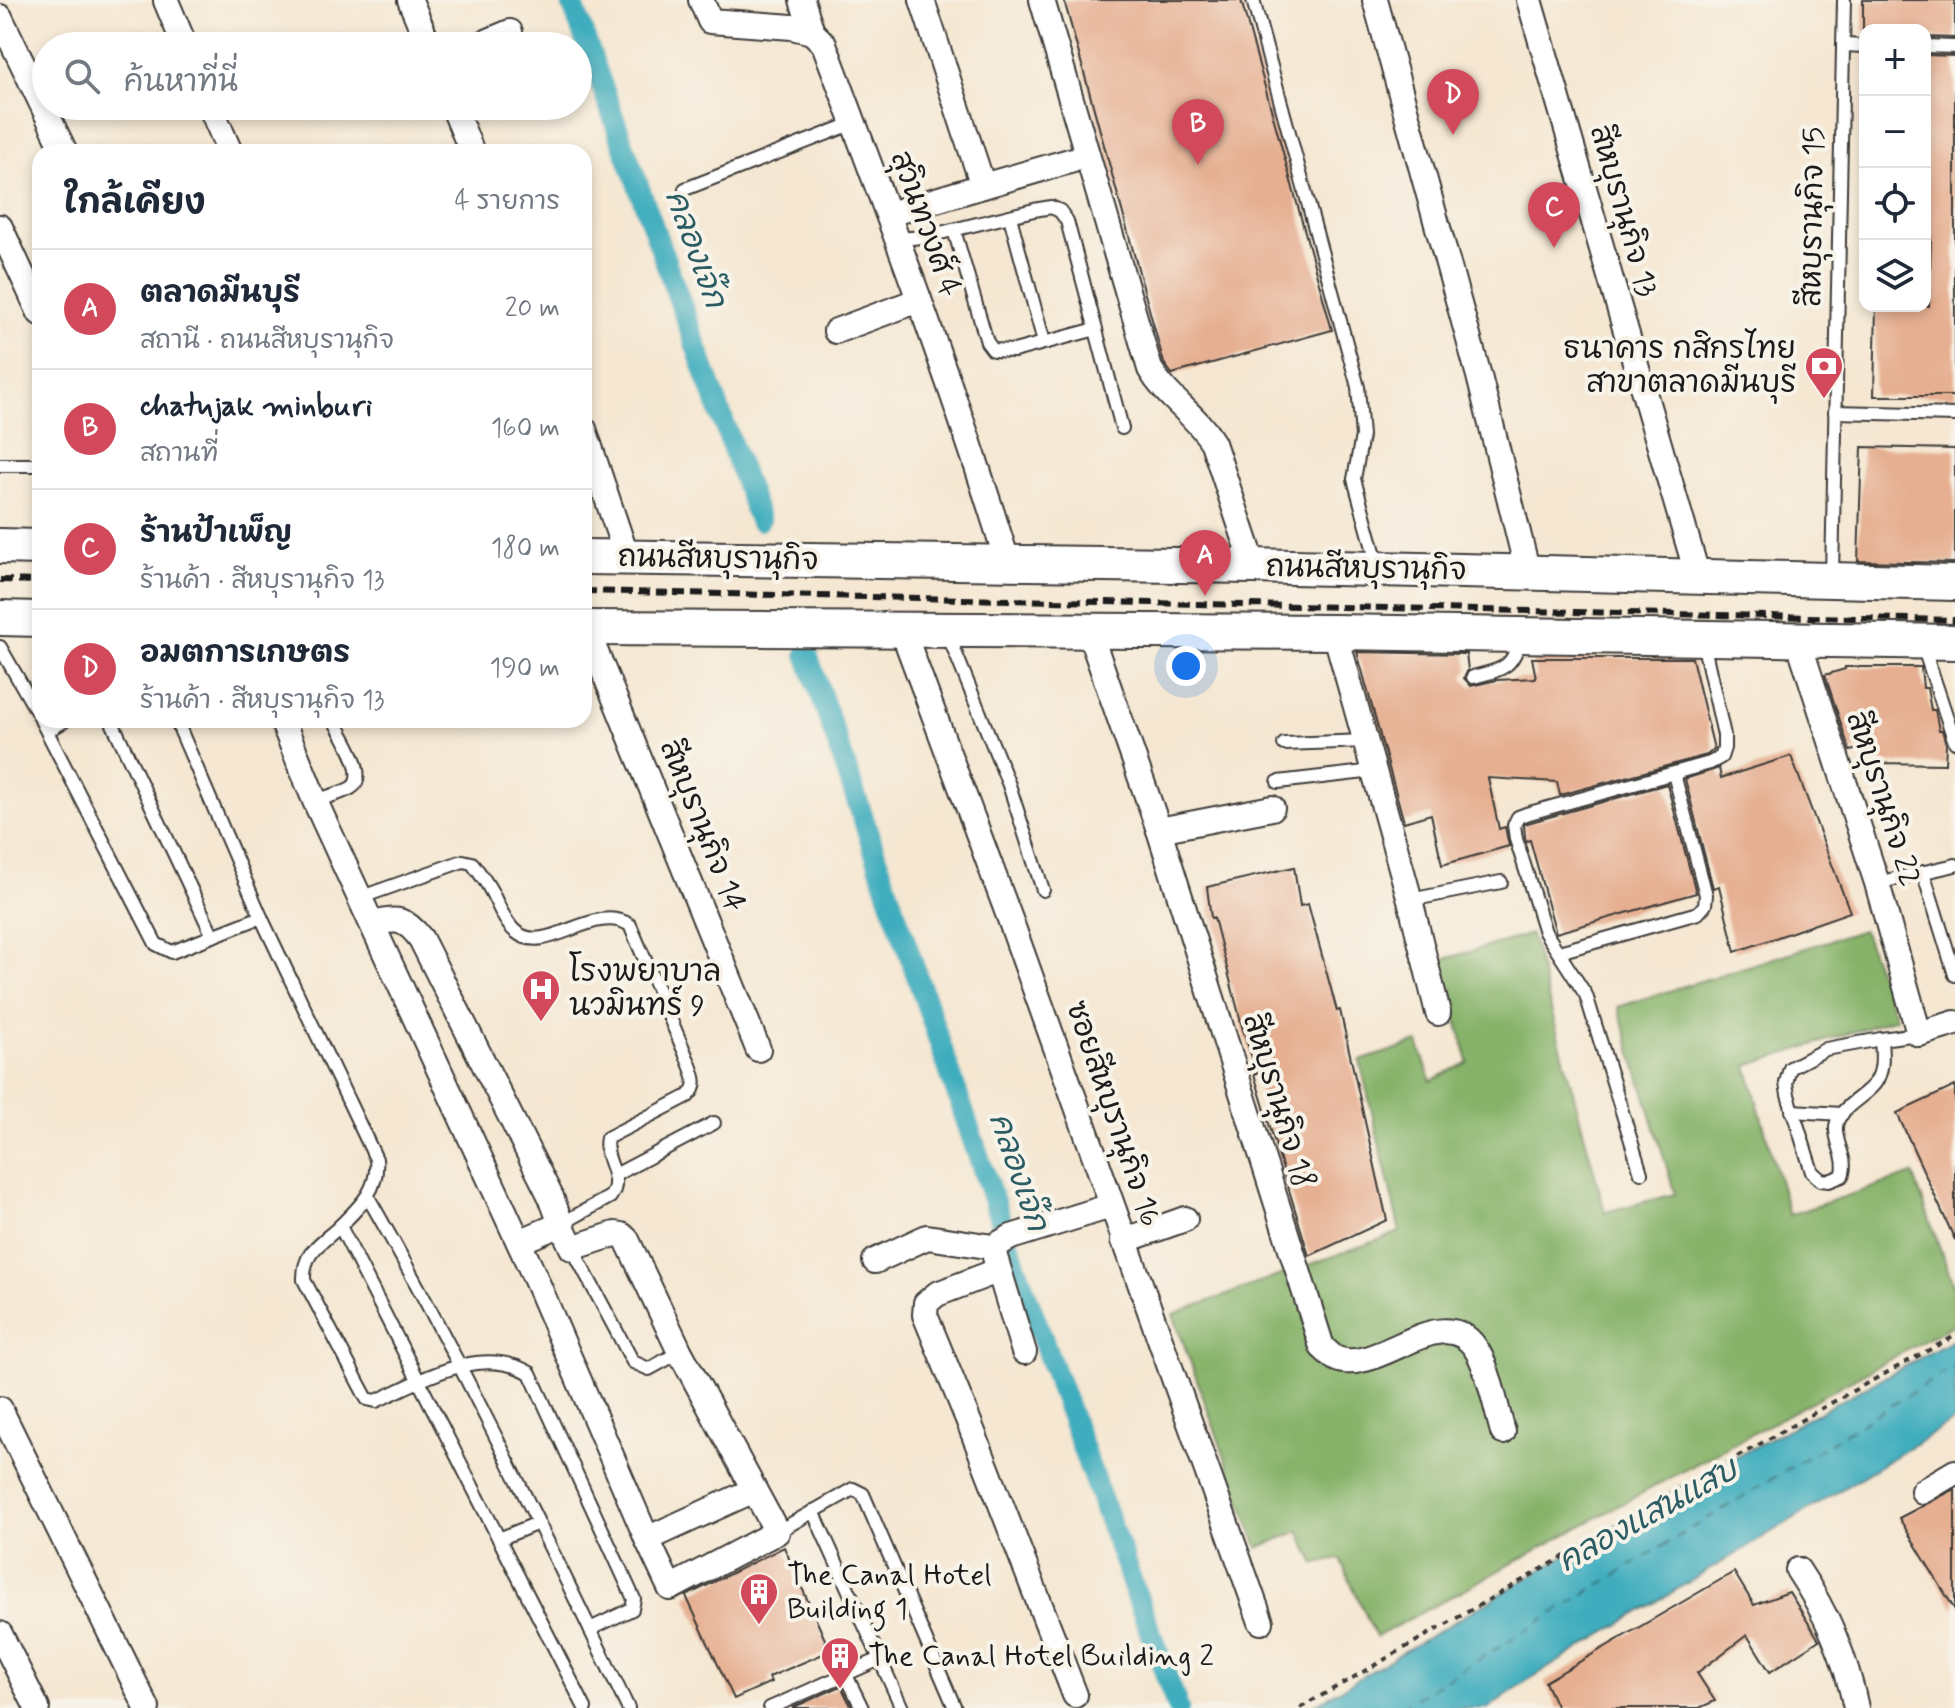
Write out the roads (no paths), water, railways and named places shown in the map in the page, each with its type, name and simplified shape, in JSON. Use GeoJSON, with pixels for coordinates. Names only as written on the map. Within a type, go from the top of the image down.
{"type":"FeatureCollection","features":[{"type":"Feature","properties":{"kind":"main road"},"geometry":{"type":"LineString","coordinates":[[0,546],[32,547]]}},
{"type":"Feature","properties":{"kind":"main road","name":"ถนนสีหบุรานุกิจ"},"geometry":{"type":"LineString","coordinates":[[592,557],[1254,566],[1955,583]]}},
{"type":"Feature","properties":{"kind":"main road"},"geometry":{"type":"LineString","coordinates":[[0,618],[32,619]]}},
{"type":"Feature","properties":{"kind":"main road"},"geometry":{"type":"LineString","coordinates":[[592,628],[1335,632],[1938,642]]}},
{"type":"Feature","properties":{"kind":"street"},"geometry":{"type":"LineString","coordinates":[[410,0],[423,32]]}},
{"type":"Feature","properties":{"kind":"street"},"geometry":{"type":"LineString","coordinates":[[701,0],[706,16],[713,22],[792,27],[812,32]]}},
{"type":"Feature","properties":{"kind":"street","name":"สุวินทวงศ์ 4"},"geometry":{"type":"LineString","coordinates":[[802,0],[812,32],[824,44],[889,214],[979,468],[1008,564]]}},
{"type":"Feature","properties":{"kind":"street"},"geometry":{"type":"LineString","coordinates":[[922,0],[983,186]]}},
{"type":"Feature","properties":{"kind":"street"},"geometry":{"type":"LineString","coordinates":[[1042,0],[1150,369],[1160,387],[1203,425],[1213,443],[1254,566]]}},
{"type":"Feature","properties":{"kind":"street"},"geometry":{"type":"LineString","coordinates":[[1375,0],[1479,376],[1528,573]]}},
{"type":"Feature","properties":{"kind":"street","name":"สีหบุรานุกิจ 13"},"geometry":{"type":"LineString","coordinates":[[1529,0],[1698,577]]}},
{"type":"Feature","properties":{"kind":"street"},"geometry":{"type":"LineString","coordinates":[[166,1],[179,32]]}},
{"type":"Feature","properties":{"kind":"street"},"geometry":{"type":"LineString","coordinates":[[0,17],[32,83]]}},
{"type":"Feature","properties":{"kind":"street"},"geometry":{"type":"LineString","coordinates":[[50,120],[61,144]]}},
{"type":"Feature","properties":{"kind":"street"},"geometry":{"type":"LineString","coordinates":[[216,120],[227,144]]}},
{"type":"Feature","properties":{"kind":"street"},"geometry":{"type":"LineString","coordinates":[[459,120],[469,144]]}},
{"type":"Feature","properties":{"kind":"street"},"geometry":{"type":"LineString","coordinates":[[889,214],[1073,160]]}},
{"type":"Feature","properties":{"kind":"street"},"geometry":{"type":"LineString","coordinates":[[0,227],[32,296]]}},
{"type":"Feature","properties":{"kind":"street"},"geometry":{"type":"LineString","coordinates":[[836,331],[919,300]]}},
{"type":"Feature","properties":{"kind":"street"},"geometry":{"type":"LineString","coordinates":[[592,453],[627,558]]}},
{"type":"Feature","properties":{"kind":"street","name":"ซอยสีหบุรานุกิจ 16"},"geometry":{"type":"LineString","coordinates":[[902,629],[1010,919],[1261,1622]]}},
{"type":"Feature","properties":{"kind":"street","name":"สีหบุรานุกิจ 18"},"geometry":{"type":"LineString","coordinates":[[1089,631],[1159,830],[1322,1347],[1337,1359],[1361,1360],[1434,1331],[1459,1334],[1478,1352],[1503,1432]]}},
{"type":"Feature","properties":{"kind":"street"},"geometry":{"type":"LineString","coordinates":[[1335,632],[1410,900],[1438,1013]]}},
{"type":"Feature","properties":{"kind":"street","name":"สีหบุรานุกิจ 22"},"geometry":{"type":"LineString","coordinates":[[1798,640],[1877,883],[1919,1034]]}},
{"type":"Feature","properties":{"kind":"street","name":"สีหบุรานุกิจ 14"},"geometry":{"type":"LineString","coordinates":[[592,645],[758,1049]]}},
{"type":"Feature","properties":{"kind":"street"},"geometry":{"type":"LineString","coordinates":[[285,728],[359,898],[374,924],[519,1242],[670,1588],[777,1532],[680,1352],[627,1240],[615,1234],[572,1248],[551,1197],[421,939],[403,920],[392,919],[374,924]]}},
{"type":"Feature","properties":{"kind":"street"},"geometry":{"type":"LineString","coordinates":[[1159,830],[1272,808]]}},
{"type":"Feature","properties":{"kind":"street"},"geometry":{"type":"LineString","coordinates":[[1919,1034],[1955,1023]]}},
{"type":"Feature","properties":{"kind":"street"},"geometry":{"type":"LineString","coordinates":[[1075,1695],[925,1315],[926,1303],[995,1259],[1011,1237],[1111,1206]]}},
{"type":"Feature","properties":{"kind":"street"},"geometry":{"type":"LineString","coordinates":[[1123,1241],[1185,1219]]}},
{"type":"Feature","properties":{"kind":"street"},"geometry":{"type":"LineString","coordinates":[[519,1242],[561,1224]]}},
{"type":"Feature","properties":{"kind":"street"},"geometry":{"type":"LineString","coordinates":[[875,1261],[927,1237],[995,1259]]}},
{"type":"Feature","properties":{"kind":"street"},"geometry":{"type":"LineString","coordinates":[[995,1259],[1024,1352]]}},
{"type":"Feature","properties":{"kind":"street"},"geometry":{"type":"LineString","coordinates":[[0,1409],[147,1708]]}},
{"type":"Feature","properties":{"kind":"street"},"geometry":{"type":"LineString","coordinates":[[1923,1491],[1955,1472]]}},
{"type":"Feature","properties":{"kind":"street"},"geometry":{"type":"LineString","coordinates":[[647,1539],[754,1490]]}},
{"type":"Feature","properties":{"kind":"street"},"geometry":{"type":"LineString","coordinates":[[1798,1570],[1819,1602],[1849,1671],[1856,1708]]}},
{"type":"Feature","properties":{"kind":"street"},"geometry":{"type":"LineString","coordinates":[[0,1634],[37,1708]]}},
{"type":"Feature","properties":{"kind":"lane"},"geometry":{"type":"LineString","coordinates":[[1253,0],[1358,387],[1362,436],[1354,479],[1379,569]]}},
{"type":"Feature","properties":{"kind":"lane","name":"สีหบุรานุกิจ 15"},"geometry":{"type":"LineString","coordinates":[[1832,580],[1844,0]]}},
{"type":"Feature","properties":{"kind":"lane"},"geometry":{"type":"LineString","coordinates":[[1843,45],[1859,46]]}},
{"type":"Feature","properties":{"kind":"lane"},"geometry":{"type":"LineString","coordinates":[[1931,46],[1955,47]]}},
{"type":"Feature","properties":{"kind":"lane"},"geometry":{"type":"LineString","coordinates":[[685,189],[854,123]]}},
{"type":"Feature","properties":{"kind":"lane"},"geometry":{"type":"LineString","coordinates":[[898,239],[924,237],[1051,207],[1060,211],[1067,221],[1122,428]]}},
{"type":"Feature","properties":{"kind":"lane"},"geometry":{"type":"LineString","coordinates":[[1010,217],[1044,342]]}},
{"type":"Feature","properties":{"kind":"lane"},"geometry":{"type":"LineString","coordinates":[[954,230],[987,342],[993,350],[1014,351],[1096,329]]}},
{"type":"Feature","properties":{"kind":"lane"},"geometry":{"type":"LineString","coordinates":[[1835,412],[1955,415]]}},
{"type":"Feature","properties":{"kind":"lane"},"geometry":{"type":"LineString","coordinates":[[0,465],[32,465]]}},
{"type":"Feature","properties":{"kind":"lane"},"geometry":{"type":"LineString","coordinates":[[946,629],[1009,785],[1043,890]]}},
{"type":"Feature","properties":{"kind":"lane"},"geometry":{"type":"LineString","coordinates":[[1473,677],[1503,669],[1516,655],[1522,635]]}},
{"type":"Feature","properties":{"kind":"lane"},"geometry":{"type":"LineString","coordinates":[[1641,1173],[1586,995],[1545,932],[1514,825],[1518,817],[1674,774],[1721,757],[1724,748],[1718,700],[1702,639]]}},
{"type":"Feature","properties":{"kind":"lane"},"geometry":{"type":"LineString","coordinates":[[1938,642],[1955,742]]}},
{"type":"Feature","properties":{"kind":"lane"},"geometry":{"type":"LineString","coordinates":[[0,647],[32,704]]}},
{"type":"Feature","properties":{"kind":"lane"},"geometry":{"type":"LineString","coordinates":[[46,728],[156,944],[164,951],[172,952],[261,917]]}},
{"type":"Feature","properties":{"kind":"lane"},"geometry":{"type":"LineString","coordinates":[[115,728],[213,936]]}},
{"type":"Feature","properties":{"kind":"lane"},"geometry":{"type":"LineString","coordinates":[[179,728],[261,917],[376,1159],[374,1184],[368,1197],[309,1254],[305,1261],[304,1280],[367,1399],[376,1401],[459,1366],[476,1362],[507,1364],[530,1373],[634,1599],[632,1609],[590,1629]]}},
{"type":"Feature","properties":{"kind":"lane"},"geometry":{"type":"LineString","coordinates":[[315,801],[352,788],[358,779],[358,769],[338,728]]}},
{"type":"Feature","properties":{"kind":"lane"},"geometry":{"type":"LineString","coordinates":[[1284,744],[1366,741]]}},
{"type":"Feature","properties":{"kind":"lane"},"geometry":{"type":"LineString","coordinates":[[1278,782],[1374,771]]}},
{"type":"Feature","properties":{"kind":"lane"},"geometry":{"type":"LineString","coordinates":[[1559,952],[1698,913],[1705,905],[1706,895],[1674,774]]}},
{"type":"Feature","properties":{"kind":"lane"},"geometry":{"type":"LineString","coordinates":[[359,898],[463,861],[472,863],[488,884],[513,931],[526,938],[542,938],[586,923],[609,919],[630,925],[688,1060],[695,1085],[688,1096],[607,1138],[606,1151],[615,1175],[615,1191],[610,1197],[561,1224]]}},
{"type":"Feature","properties":{"kind":"lane"},"geometry":{"type":"LineString","coordinates":[[1877,883],[1955,865]]}},
{"type":"Feature","properties":{"kind":"lane"},"geometry":{"type":"LineString","coordinates":[[1923,872],[1955,975]]}},
{"type":"Feature","properties":{"kind":"lane"},"geometry":{"type":"LineString","coordinates":[[1410,900],[1501,882]]}},
{"type":"Feature","properties":{"kind":"lane"},"geometry":{"type":"LineString","coordinates":[[1881,1039],[1882,1060],[1874,1084],[1842,1114],[1836,1125],[1845,1166],[1842,1176],[1829,1181],[1821,1180],[1812,1172],[1792,1111],[1786,1083],[1790,1068],[1826,1049],[1881,1039],[1919,1034]]}},
{"type":"Feature","properties":{"kind":"lane"},"geometry":{"type":"LineString","coordinates":[[1792,1111],[1842,1114]]}},
{"type":"Feature","properties":{"kind":"lane"},"geometry":{"type":"LineString","coordinates":[[615,1175],[714,1123]]}},
{"type":"Feature","properties":{"kind":"lane"},"geometry":{"type":"LineString","coordinates":[[368,1197],[459,1366],[628,1708]]}},
{"type":"Feature","properties":{"kind":"lane"},"geometry":{"type":"LineString","coordinates":[[340,1226],[585,1708]]}},
{"type":"Feature","properties":{"kind":"lane"},"geometry":{"type":"LineString","coordinates":[[572,1248],[633,1362],[649,1369],[680,1352]]}},
{"type":"Feature","properties":{"kind":"lane"},"geometry":{"type":"LineString","coordinates":[[777,1532],[853,1489],[863,1494],[955,1708]]}},
{"type":"Feature","properties":{"kind":"lane"},"geometry":{"type":"LineString","coordinates":[[813,1511],[902,1708]]}},
{"type":"Feature","properties":{"kind":"lane"},"geometry":{"type":"LineString","coordinates":[[499,1539],[538,1523]]}},
{"type":"Feature","properties":{"kind":"lane"},"geometry":{"type":"LineString","coordinates":[[770,1708],[880,1659]]}},
{"type":"Feature","properties":{"kind":"lane"},"geometry":{"type":"LineString","coordinates":[[845,1673],[862,1708]]}},
{"type":"Feature","properties":{"kind":"water","name":"คลองแสนแสบ"},"geometry":{"type":"Polygon","coordinates":[[[1955,1339],[1955,1420],[1525,1682],[1488,1708],[1309,1708],[1682,1486],[1955,1339]]]}},
{"type":"Feature","properties":{"kind":"waterway","name":"คลองเจ๊ก"},"geometry":{"type":"LineString","coordinates":[[571,0],[583,32]]}},
{"type":"Feature","properties":{"kind":"waterway","name":"คลองเจ๊ก"},"geometry":{"type":"LineString","coordinates":[[592,58],[759,520]]}},
{"type":"Feature","properties":{"kind":"waterway","name":"คลองเจ๊ก"},"geometry":{"type":"LineString","coordinates":[[807,654],[1018,1272],[1178,1708]]}},
{"type":"Feature","properties":{"kind":"railway"},"geometry":{"type":"LineString","coordinates":[[0,580],[32,581]]}},
{"type":"Feature","properties":{"kind":"railway"},"geometry":{"type":"LineString","coordinates":[[592,591],[1955,620]]}},
{"type":"Feature","properties":{"kind":"place","name":"อมตการเกษตร"},"geometry":{"type":"Point","coordinates":[1453,135]}},
{"type":"Feature","properties":{"kind":"place","name":"chatujak minburi"},"geometry":{"type":"Point","coordinates":[1198,165]}},
{"type":"Feature","properties":{"kind":"place","name":"ร้านป้าเพ็ญ"},"geometry":{"type":"Point","coordinates":[1554,248]}},
{"type":"Feature","properties":{"kind":"place","name":"ธนาคาร กสิกรไทย สาขาตลาดมีนบุรี"},"geometry":{"type":"Point","coordinates":[1824,400]}},
{"type":"Feature","properties":{"kind":"place","name":"ตลาดมีนบุรี"},"geometry":{"type":"Point","coordinates":[1205,596]}},
{"type":"Feature","properties":{"kind":"place","name":"โรงพยาบาล นวมินทร์ 9"},"geometry":{"type":"Point","coordinates":[541,1023]}},
{"type":"Feature","properties":{"kind":"place","name":"The Canal Hotel Building 1"},"geometry":{"type":"Point","coordinates":[759,1626]}},
{"type":"Feature","properties":{"kind":"place","name":"The Canal Hotel Building 2"},"geometry":{"type":"Point","coordinates":[840,1690]}}]}
